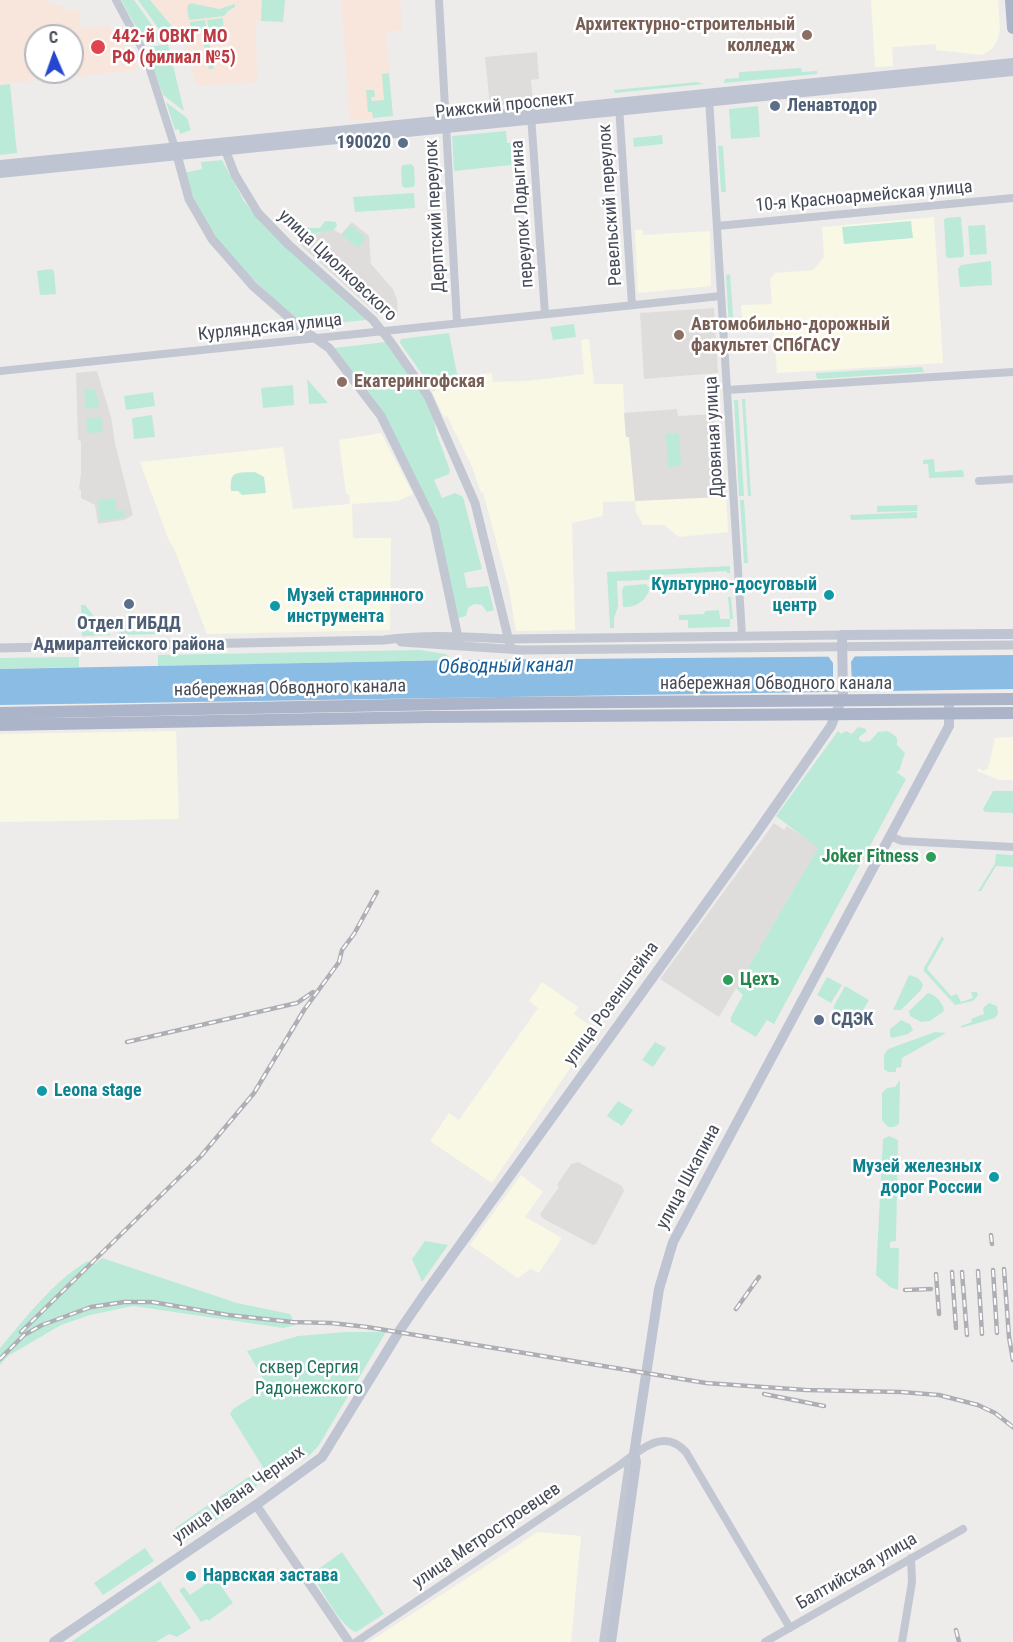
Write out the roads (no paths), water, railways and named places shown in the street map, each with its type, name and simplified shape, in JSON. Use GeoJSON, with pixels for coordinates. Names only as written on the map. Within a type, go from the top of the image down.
{"type":"FeatureCollection","features":[{"type":"Feature","properties":{"kind":"main road"},"geometry":{"type":"LineString","coordinates":[[1011,0],[1013,28]]}},
{"type":"Feature","properties":{"kind":"main road","name":"Рижский проспект"},"geometry":{"type":"LineString","coordinates":[[709,98],[1013,63]]}},
{"type":"Feature","properties":{"kind":"main road","name":"Рижский проспект"},"geometry":{"type":"LineString","coordinates":[[0,173],[224,146],[709,98],[1013,71]]}},
{"type":"Feature","properties":{"kind":"main road","name":"Рижский проспект"},"geometry":{"type":"LineString","coordinates":[[0,165],[176,151]]}},
{"type":"Feature","properties":{"kind":"main road","name":"набережная Обводного канала"},"geometry":{"type":"LineString","coordinates":[[842,646],[1013,634]]}},
{"type":"Feature","properties":{"kind":"main road"},"geometry":{"type":"LineString","coordinates":[[842,646],[843,696]]}},
{"type":"Feature","properties":{"kind":"main road","name":"набережная Обводного канала"},"geometry":{"type":"LineString","coordinates":[[0,713],[843,696],[1013,713]]}},
{"type":"Feature","properties":{"kind":"main road","name":"улица Розенштейна"},"geometry":{"type":"LineString","coordinates":[[399,1331],[500,1187],[769,815],[831,726],[843,696]]}},
{"type":"Feature","properties":{"kind":"main road","name":"набережная Обводного канала"},"geometry":{"type":"LineString","coordinates":[[0,725],[417,717],[836,714],[1013,699]]}},
{"type":"Feature","properties":{"kind":"main road","name":"улица Шкапина"},"geometry":{"type":"LineString","coordinates":[[611,1642],[636,1462],[634,1454],[659,1289],[673,1242],[949,726],[949,706]]}},
{"type":"Feature","properties":{"kind":"main road","name":"улица Ивана Черных"},"geometry":{"type":"LineString","coordinates":[[54,1642],[256,1504],[322,1456],[399,1331]]}},
{"type":"Feature","properties":{"kind":"street"},"geometry":{"type":"LineString","coordinates":[[116,0],[145,54],[176,151],[185,188],[193,208],[212,239],[253,286],[301,328],[329,348],[381,416],[434,524],[459,641]]}},
{"type":"Feature","properties":{"kind":"street","name":"Дерптский переулок"},"geometry":{"type":"LineString","coordinates":[[439,0],[457,322]]}},
{"type":"Feature","properties":{"kind":"street","name":"Дровяная улица"},"geometry":{"type":"LineString","coordinates":[[709,98],[742,635]]}},
{"type":"Feature","properties":{"kind":"street","name":"Ревельский переулок"},"geometry":{"type":"LineString","coordinates":[[620,107],[632,305]]}},
{"type":"Feature","properties":{"kind":"street","name":"переулок Лодыгина"},"geometry":{"type":"LineString","coordinates":[[531,116],[545,314]]}},
{"type":"Feature","properties":{"kind":"street","name":"улица Циолковского"},"geometry":{"type":"LineString","coordinates":[[224,146],[243,190],[264,221],[366,312],[428,396],[475,503],[511,650]]}},
{"type":"Feature","properties":{"kind":"street","name":"10-я Красноармейская улица"},"geometry":{"type":"LineString","coordinates":[[717,226],[1013,198]]}},
{"type":"Feature","properties":{"kind":"street","name":"Курляндская улица"},"geometry":{"type":"LineString","coordinates":[[0,371],[722,296]]}},
{"type":"Feature","properties":{"kind":"street"},"geometry":{"type":"LineString","coordinates":[[727,390],[1013,372]]}},
{"type":"Feature","properties":{"kind":"street"},"geometry":{"type":"LineString","coordinates":[[979,481],[1013,479]]}},
{"type":"Feature","properties":{"kind":"street","name":"набережная Обводного канала"},"geometry":{"type":"LineString","coordinates":[[459,641],[742,635],[842,646]]}},
{"type":"Feature","properties":{"kind":"street","name":"набережная Обводного канала"},"geometry":{"type":"LineString","coordinates":[[0,648],[384,640],[407,637],[459,641],[511,650],[1013,645]]}},
{"type":"Feature","properties":{"kind":"street"},"geometry":{"type":"LineString","coordinates":[[890,836],[902,842],[1013,847]]}},
{"type":"Feature","properties":{"kind":"street"},"geometry":{"type":"LineString","coordinates":[[603,1642],[629,1462],[634,1454],[652,1442],[678,1443],[690,1459],[790,1628]]}},
{"type":"Feature","properties":{"kind":"street","name":"улица Метростроевцев"},"geometry":{"type":"LineString","coordinates":[[356,1642],[634,1454]]}},
{"type":"Feature","properties":{"kind":"street"},"geometry":{"type":"LineString","coordinates":[[256,1504],[349,1642]]}},
{"type":"Feature","properties":{"kind":"street","name":"Балтийская улица"},"geometry":{"type":"LineString","coordinates":[[765,1642],[963,1529]]}},
{"type":"Feature","properties":{"kind":"street"},"geometry":{"type":"LineString","coordinates":[[902,1642],[912,1582],[911,1558]]}},
{"type":"Feature","properties":{"kind":"water","name":"Обводный канал"},"geometry":{"type":"Polygon","coordinates":[[[1013,655],[1013,689],[0,705],[0,669],[459,660],[1013,655]]]}},
{"type":"Feature","properties":{"kind":"railway"},"geometry":{"type":"LineString","coordinates":[[21,1332],[201,1156],[254,1093],[304,1010],[339,962],[342,950],[354,934],[377,892]]}},
{"type":"Feature","properties":{"kind":"railway"},"geometry":{"type":"LineString","coordinates":[[127,1042],[297,1003],[313,992]]}},
{"type":"Feature","properties":{"kind":"railway"},"geometry":{"type":"LineString","coordinates":[[991,1235],[992,1244]]}},
{"type":"Feature","properties":{"kind":"railway"},"geometry":{"type":"LineString","coordinates":[[1004,1269],[1013,1360]]}},
{"type":"Feature","properties":{"kind":"railway"},"geometry":{"type":"LineString","coordinates":[[993,1270],[997,1333]]}},
{"type":"Feature","properties":{"kind":"railway"},"geometry":{"type":"LineString","coordinates":[[978,1271],[982,1334]]}},
{"type":"Feature","properties":{"kind":"railway"},"geometry":{"type":"LineString","coordinates":[[952,1272],[956,1328]]}},
{"type":"Feature","properties":{"kind":"railway"},"geometry":{"type":"LineString","coordinates":[[962,1272],[967,1335]]}},
{"type":"Feature","properties":{"kind":"railway"},"geometry":{"type":"LineString","coordinates":[[936,1274],[939,1314]]}},
{"type":"Feature","properties":{"kind":"railway"},"geometry":{"type":"LineString","coordinates":[[736,1309],[759,1277]]}},
{"type":"Feature","properties":{"kind":"railway"},"geometry":{"type":"LineString","coordinates":[[905,1290],[931,1289]]}},
{"type":"Feature","properties":{"kind":"railway"},"geometry":{"type":"LineString","coordinates":[[0,1359],[24,1335],[42,1325],[91,1307],[124,1302],[152,1302],[228,1315],[367,1327],[706,1383],[806,1390],[939,1395],[978,1405],[995,1413],[1013,1427]]}},
{"type":"Feature","properties":{"kind":"railway"},"geometry":{"type":"LineString","coordinates":[[764,1394],[824,1406]]}},
{"type":"Feature","properties":{"kind":"railway"},"geometry":{"type":"LineString","coordinates":[[956,1630],[959,1642]]}},
{"type":"Feature","properties":{"kind":"place","name":"Архитектурно-строительный колледж"},"geometry":{"type":"Point","coordinates":[807,35]}},
{"type":"Feature","properties":{"kind":"place","name":"442-й ОВКГ МО РФ (филиал №5)"},"geometry":{"type":"Point","coordinates":[98,47]}},
{"type":"Feature","properties":{"kind":"place","name":"Ленавтодор"},"geometry":{"type":"Point","coordinates":[775,106]}},
{"type":"Feature","properties":{"kind":"place","name":"190020"},"geometry":{"type":"Point","coordinates":[403,143]}},
{"type":"Feature","properties":{"kind":"place","name":"Автомобильно-дорожный факультет СПбГАСУ"},"geometry":{"type":"Point","coordinates":[679,335]}},
{"type":"Feature","properties":{"kind":"place","name":"Екатерингофская"},"geometry":{"type":"Point","coordinates":[342,382]}},
{"type":"Feature","properties":{"kind":"place","name":"Культурно-досуговый центр"},"geometry":{"type":"Point","coordinates":[829,595]}},
{"type":"Feature","properties":{"kind":"place","name":"Отдел ГИБДД Адмиралтейского района"},"geometry":{"type":"Point","coordinates":[129,604]}},
{"type":"Feature","properties":{"kind":"place","name":"Музей старинного инструмента"},"geometry":{"type":"Point","coordinates":[275,606]}},
{"type":"Feature","properties":{"kind":"place","name":"Joker Fitness"},"geometry":{"type":"Point","coordinates":[931,857]}},
{"type":"Feature","properties":{"kind":"place","name":"Цехъ"},"geometry":{"type":"Point","coordinates":[728,980]}},
{"type":"Feature","properties":{"kind":"place","name":"СДЭК"},"geometry":{"type":"Point","coordinates":[819,1020]}},
{"type":"Feature","properties":{"kind":"place","name":"Leona stage"},"geometry":{"type":"Point","coordinates":[42,1091]}},
{"type":"Feature","properties":{"kind":"place","name":"Музей железных дорог России"},"geometry":{"type":"Point","coordinates":[994,1177]}},
{"type":"Feature","properties":{"kind":"place","name":"Нарвская застава"},"geometry":{"type":"Point","coordinates":[191,1576]}},
{"type":"Feature","properties":{"kind":"park label","name":"сквер Сергия Радонежского"},"geometry":{"type":"Point","coordinates":[309,1378]}}]}
